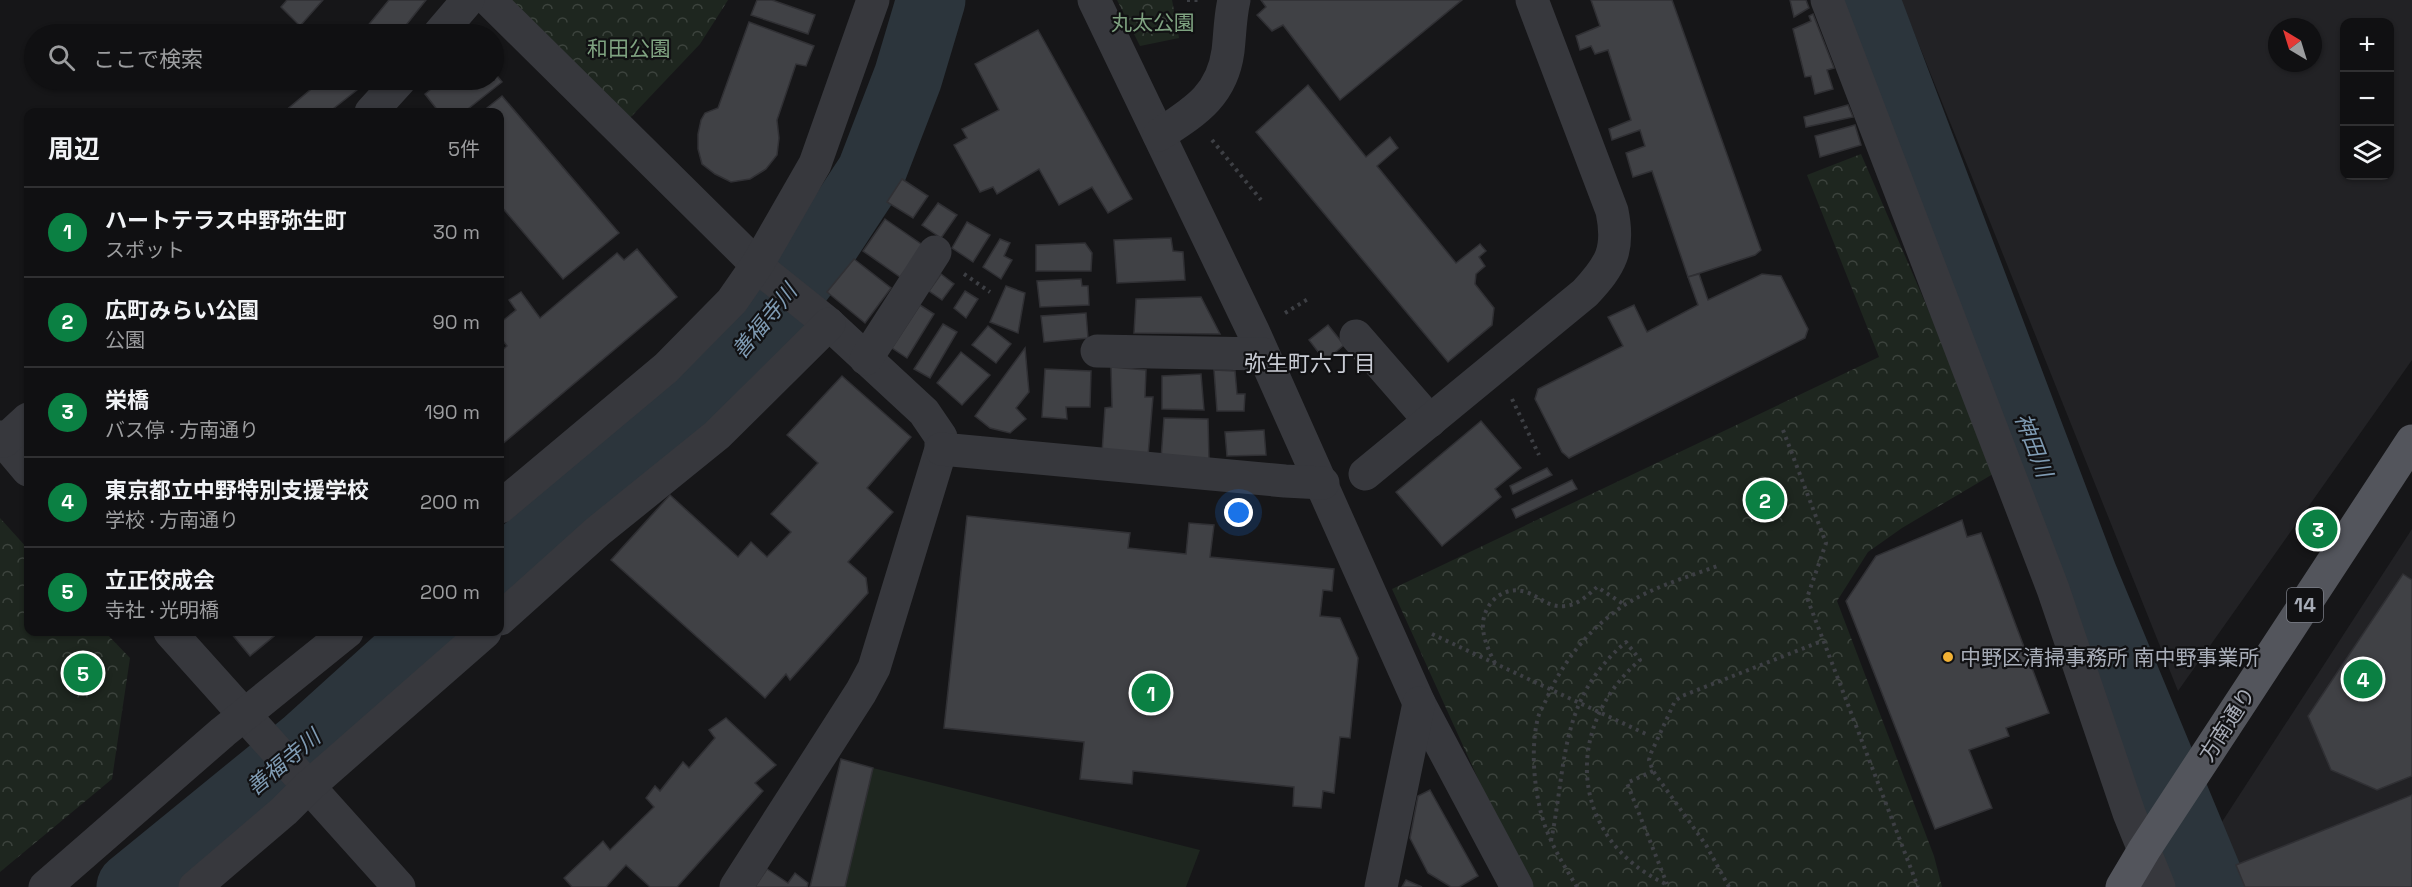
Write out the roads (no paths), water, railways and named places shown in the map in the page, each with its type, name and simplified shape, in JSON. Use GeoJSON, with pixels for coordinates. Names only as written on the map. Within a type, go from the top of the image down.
{"type":"FeatureCollection","features":[{"type":"Feature","properties":{"kind":"main road","name":"方南通り"},"geometry":{"type":"LineString","coordinates":[[2122,887],[2412,441]]}},
{"type":"Feature","properties":{"kind":"street"},"geometry":{"type":"LineString","coordinates":[[448,24],[468,0]]}},
{"type":"Feature","properties":{"kind":"street"},"geometry":{"type":"LineString","coordinates":[[489,0],[760,269],[819,317],[924,412],[941,437],[941,449],[874,668],[736,887]]}},
{"type":"Feature","properties":{"kind":"street"},"geometry":{"type":"LineString","coordinates":[[504,504],[666,368],[760,269],[815,165],[873,0]]}},
{"type":"Feature","properties":{"kind":"street"},"geometry":{"type":"LineString","coordinates":[[1094,0],[1323,483],[1419,703],[1517,887]]}},
{"type":"Feature","properties":{"kind":"street"},"geometry":{"type":"LineString","coordinates":[[1159,135],[1200,107],[1220,82],[1227,54],[1234,0]]}},
{"type":"Feature","properties":{"kind":"street"},"geometry":{"type":"LineString","coordinates":[[1365,474],[1585,293],[1610,262],[1615,245],[1616,228],[1612,212],[1532,0]]}},
{"type":"Feature","properties":{"kind":"street"},"geometry":{"type":"LineString","coordinates":[[1827,0],[2053,589],[2129,813],[2151,840],[2159,887]]}},
{"type":"Feature","properties":{"kind":"street"},"geometry":{"type":"LineString","coordinates":[[375,108],[391,90]]}},
{"type":"Feature","properties":{"kind":"street"},"geometry":{"type":"LineString","coordinates":[[866,359],[935,252]]}},
{"type":"Feature","properties":{"kind":"street"},"geometry":{"type":"LineString","coordinates":[[504,615],[597,532],[717,435],[819,317]]}},
{"type":"Feature","properties":{"kind":"street"},"geometry":{"type":"LineString","coordinates":[[1356,336],[1430,421]]}},
{"type":"Feature","properties":{"kind":"street"},"geometry":{"type":"LineString","coordinates":[[1097,351],[1263,354]]}},
{"type":"Feature","properties":{"kind":"street"},"geometry":{"type":"LineString","coordinates":[[24,422],[2,439],[24,465]]}},
{"type":"Feature","properties":{"kind":"street"},"geometry":{"type":"LineString","coordinates":[[941,449],[1285,482],[1323,483]]}},
{"type":"Feature","properties":{"kind":"street"},"geometry":{"type":"LineString","coordinates":[[174,636],[399,887]]}},
{"type":"Feature","properties":{"kind":"street"},"geometry":{"type":"LineString","coordinates":[[45,887],[223,732],[252,722],[343,636]]}},
{"type":"Feature","properties":{"kind":"street"},"geometry":{"type":"LineString","coordinates":[[195,887],[284,811],[302,781],[480,636]]}},
{"type":"Feature","properties":{"kind":"street"},"geometry":{"type":"LineString","coordinates":[[1381,887],[1419,703]]}},
{"type":"Feature","properties":{"kind":"waterway","name":"善福寺川"},"geometry":{"type":"LineString","coordinates":[[504,570],[701,395],[767,322],[814,260],[871,173],[908,77],[931,0]]}},
{"type":"Feature","properties":{"kind":"waterway","name":"神田川"},"geometry":{"type":"LineString","coordinates":[[1865,0],[2083,576],[2212,887]]}},
{"type":"Feature","properties":{"kind":"waterway","name":"善福寺川"},"geometry":{"type":"LineString","coordinates":[[131,887],[305,745],[426,636]]}},
{"type":"Feature","properties":{"kind":"place","name":"広町みらい公園"},"geometry":{"type":"Point","coordinates":[1765,500]}},
{"type":"Feature","properties":{"kind":"place","name":"栄橋"},"geometry":{"type":"Point","coordinates":[2318,529]}},
{"type":"Feature","properties":{"kind":"place","name":"中野区清掃事務所 南中野事業所"},"geometry":{"type":"Point","coordinates":[1948,657]}},
{"type":"Feature","properties":{"kind":"place","name":"立正佼成会"},"geometry":{"type":"Point","coordinates":[83,673]}},
{"type":"Feature","properties":{"kind":"place","name":"東京都立中野特別支援学校"},"geometry":{"type":"Point","coordinates":[2363,679]}},
{"type":"Feature","properties":{"kind":"place","name":"ハートテラス中野弥生町"},"geometry":{"type":"Point","coordinates":[1151,693]}},
{"type":"Feature","properties":{"kind":"district","name":"弥生町六丁目"},"geometry":{"type":"Point","coordinates":[1310,363]}},
{"type":"Feature","properties":{"kind":"park label","name":"丸太公園"},"geometry":{"type":"Point","coordinates":[1153,22]}},
{"type":"Feature","properties":{"kind":"park label","name":"和田公園"},"geometry":{"type":"Point","coordinates":[629,48]}}]}
